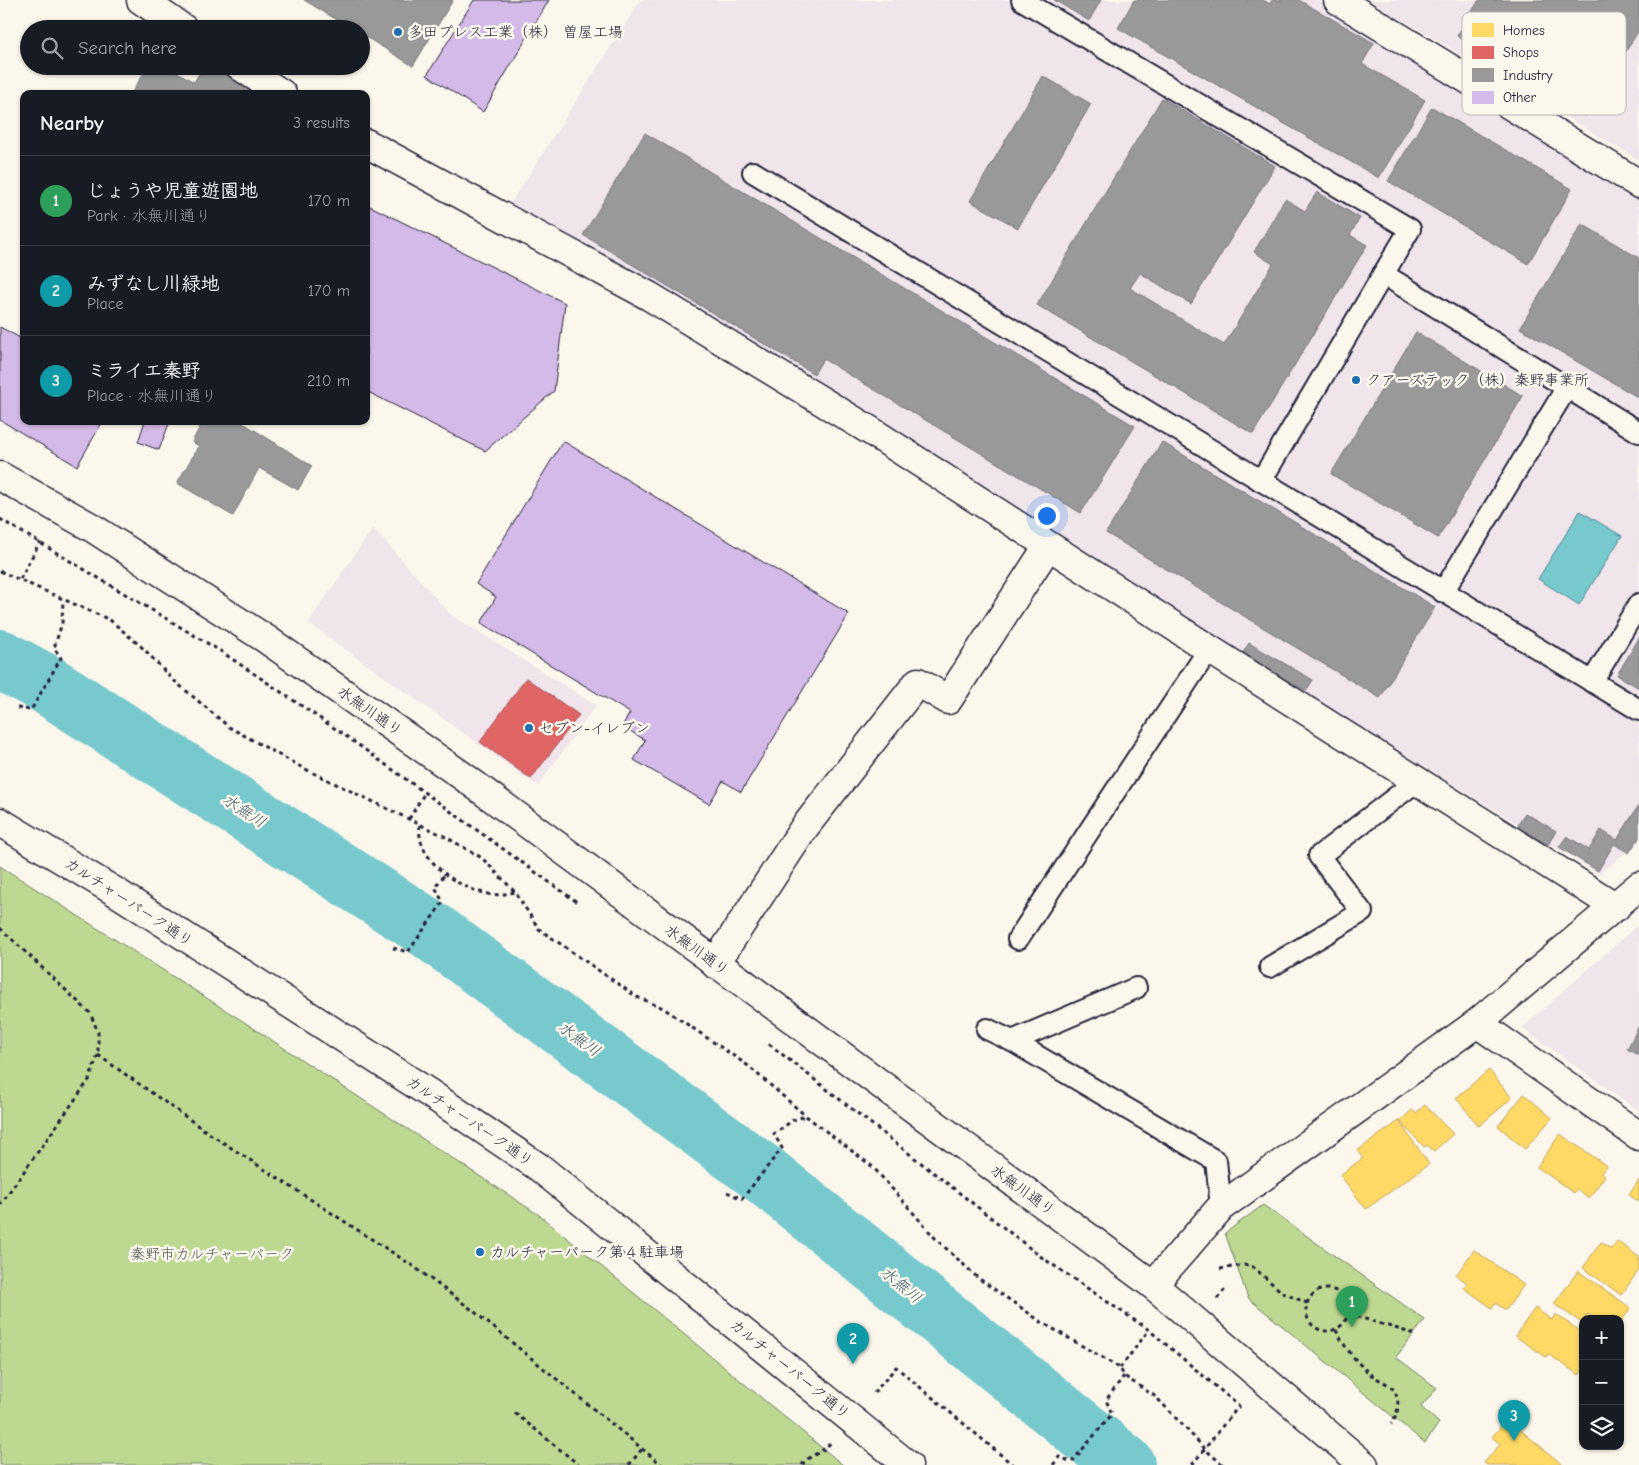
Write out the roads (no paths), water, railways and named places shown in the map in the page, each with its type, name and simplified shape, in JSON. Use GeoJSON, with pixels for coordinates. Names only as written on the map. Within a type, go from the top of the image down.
{"type":"FeatureCollection","features":[{"type":"Feature","properties":{"kind":"street"},"geometry":{"type":"LineString","coordinates":[[141,0],[171,20]]}},
{"type":"Feature","properties":{"kind":"street"},"geometry":{"type":"LineString","coordinates":[[1338,0],[1462,76]]}},
{"type":"Feature","properties":{"kind":"street"},"geometry":{"type":"LineString","coordinates":[[254,75],[276,90]]}},
{"type":"Feature","properties":{"kind":"street"},"geometry":{"type":"LineString","coordinates":[[1526,115],[1639,184]]}},
{"type":"Feature","properties":{"kind":"street"},"geometry":{"type":"LineString","coordinates":[[370,144],[649,296],[871,431],[1209,649],[1616,907]]}},
{"type":"Feature","properties":{"kind":"street","name":"水無川通り"},"geometry":{"type":"LineString","coordinates":[[0,476],[91,527],[266,639],[464,777],[715,964],[1153,1285],[1364,1465]]}},
{"type":"Feature","properties":{"kind":"street"},"geometry":{"type":"LineString","coordinates":[[715,964],[804,828],[918,682],[948,700],[1048,546]]}},
{"type":"Feature","properties":{"kind":"street","name":"カルチャーパーク通り"},"geometry":{"type":"LineString","coordinates":[[0,822],[119,894],[429,1093],[540,1168],[908,1465]]}},
{"type":"Feature","properties":{"kind":"street"},"geometry":{"type":"LineString","coordinates":[[1153,1285],[1221,1207],[1477,1023],[1639,886]]}},
{"type":"Feature","properties":{"kind":"street"},"geometry":{"type":"LineString","coordinates":[[1477,1023],[1639,1136]]}},
{"type":"Feature","properties":{"kind":"lane"},"geometry":{"type":"LineString","coordinates":[[1022,0],[1410,229],[1261,481]]}},
{"type":"Feature","properties":{"kind":"lane"},"geometry":{"type":"LineString","coordinates":[[753,172],[1639,710]]}},
{"type":"Feature","properties":{"kind":"lane"},"geometry":{"type":"LineString","coordinates":[[1383,274],[1639,432]]}},
{"type":"Feature","properties":{"kind":"lane"},"geometry":{"type":"LineString","coordinates":[[1443,592],[1567,387]]}},
{"type":"Feature","properties":{"kind":"lane"},"geometry":{"type":"LineString","coordinates":[[1592,682],[1639,604]]}},
{"type":"Feature","properties":{"kind":"lane"},"geometry":{"type":"LineString","coordinates":[[1018,939],[1209,649]]}},
{"type":"Feature","properties":{"kind":"lane"},"geometry":{"type":"LineString","coordinates":[[1270,967],[1362,912],[1319,856],[1417,781]]}},
{"type":"Feature","properties":{"kind":"lane"},"geometry":{"type":"LineString","coordinates":[[1012,1041],[1136,988]]}},
{"type":"Feature","properties":{"kind":"lane"},"geometry":{"type":"LineString","coordinates":[[986,1029],[1012,1041],[1216,1161],[1221,1207]]}},
{"type":"Feature","properties":{"kind":"water"},"geometry":{"type":"Polygon","coordinates":[[[1580,511],[1622,536],[1579,605],[1538,579],[1580,511]]]}},
{"type":"Feature","properties":{"kind":"waterway","name":"水無川"},"geometry":{"type":"LineString","coordinates":[[0,659],[46,684],[426,927],[762,1173],[1125,1465]]}},
{"type":"Feature","properties":{"kind":"place","name":"多田プレス工業（株） 曽屋工場"},"geometry":{"type":"Point","coordinates":[398,32]}},
{"type":"Feature","properties":{"kind":"place","name":"クアーズテック（株）秦野事業所"},"geometry":{"type":"Point","coordinates":[1356,380]}},
{"type":"Feature","properties":{"kind":"place","name":"セブン-イレブン"},"geometry":{"type":"Point","coordinates":[529,728]}},
{"type":"Feature","properties":{"kind":"place","name":"カルチャーパーク第４駐車場"},"geometry":{"type":"Point","coordinates":[480,1252]}},
{"type":"Feature","properties":{"kind":"place","name":"じょうや児童遊園地"},"geometry":{"type":"Point","coordinates":[1352,1327]}},
{"type":"Feature","properties":{"kind":"place","name":"みずなし川緑地"},"geometry":{"type":"Point","coordinates":[853,1364]}},
{"type":"Feature","properties":{"kind":"place","name":"ミライエ秦野"},"geometry":{"type":"Point","coordinates":[1514,1441]}},
{"type":"Feature","properties":{"kind":"park label","name":"秦野市カルチャーパーク"},"geometry":{"type":"Point","coordinates":[212,1254]}}]}
